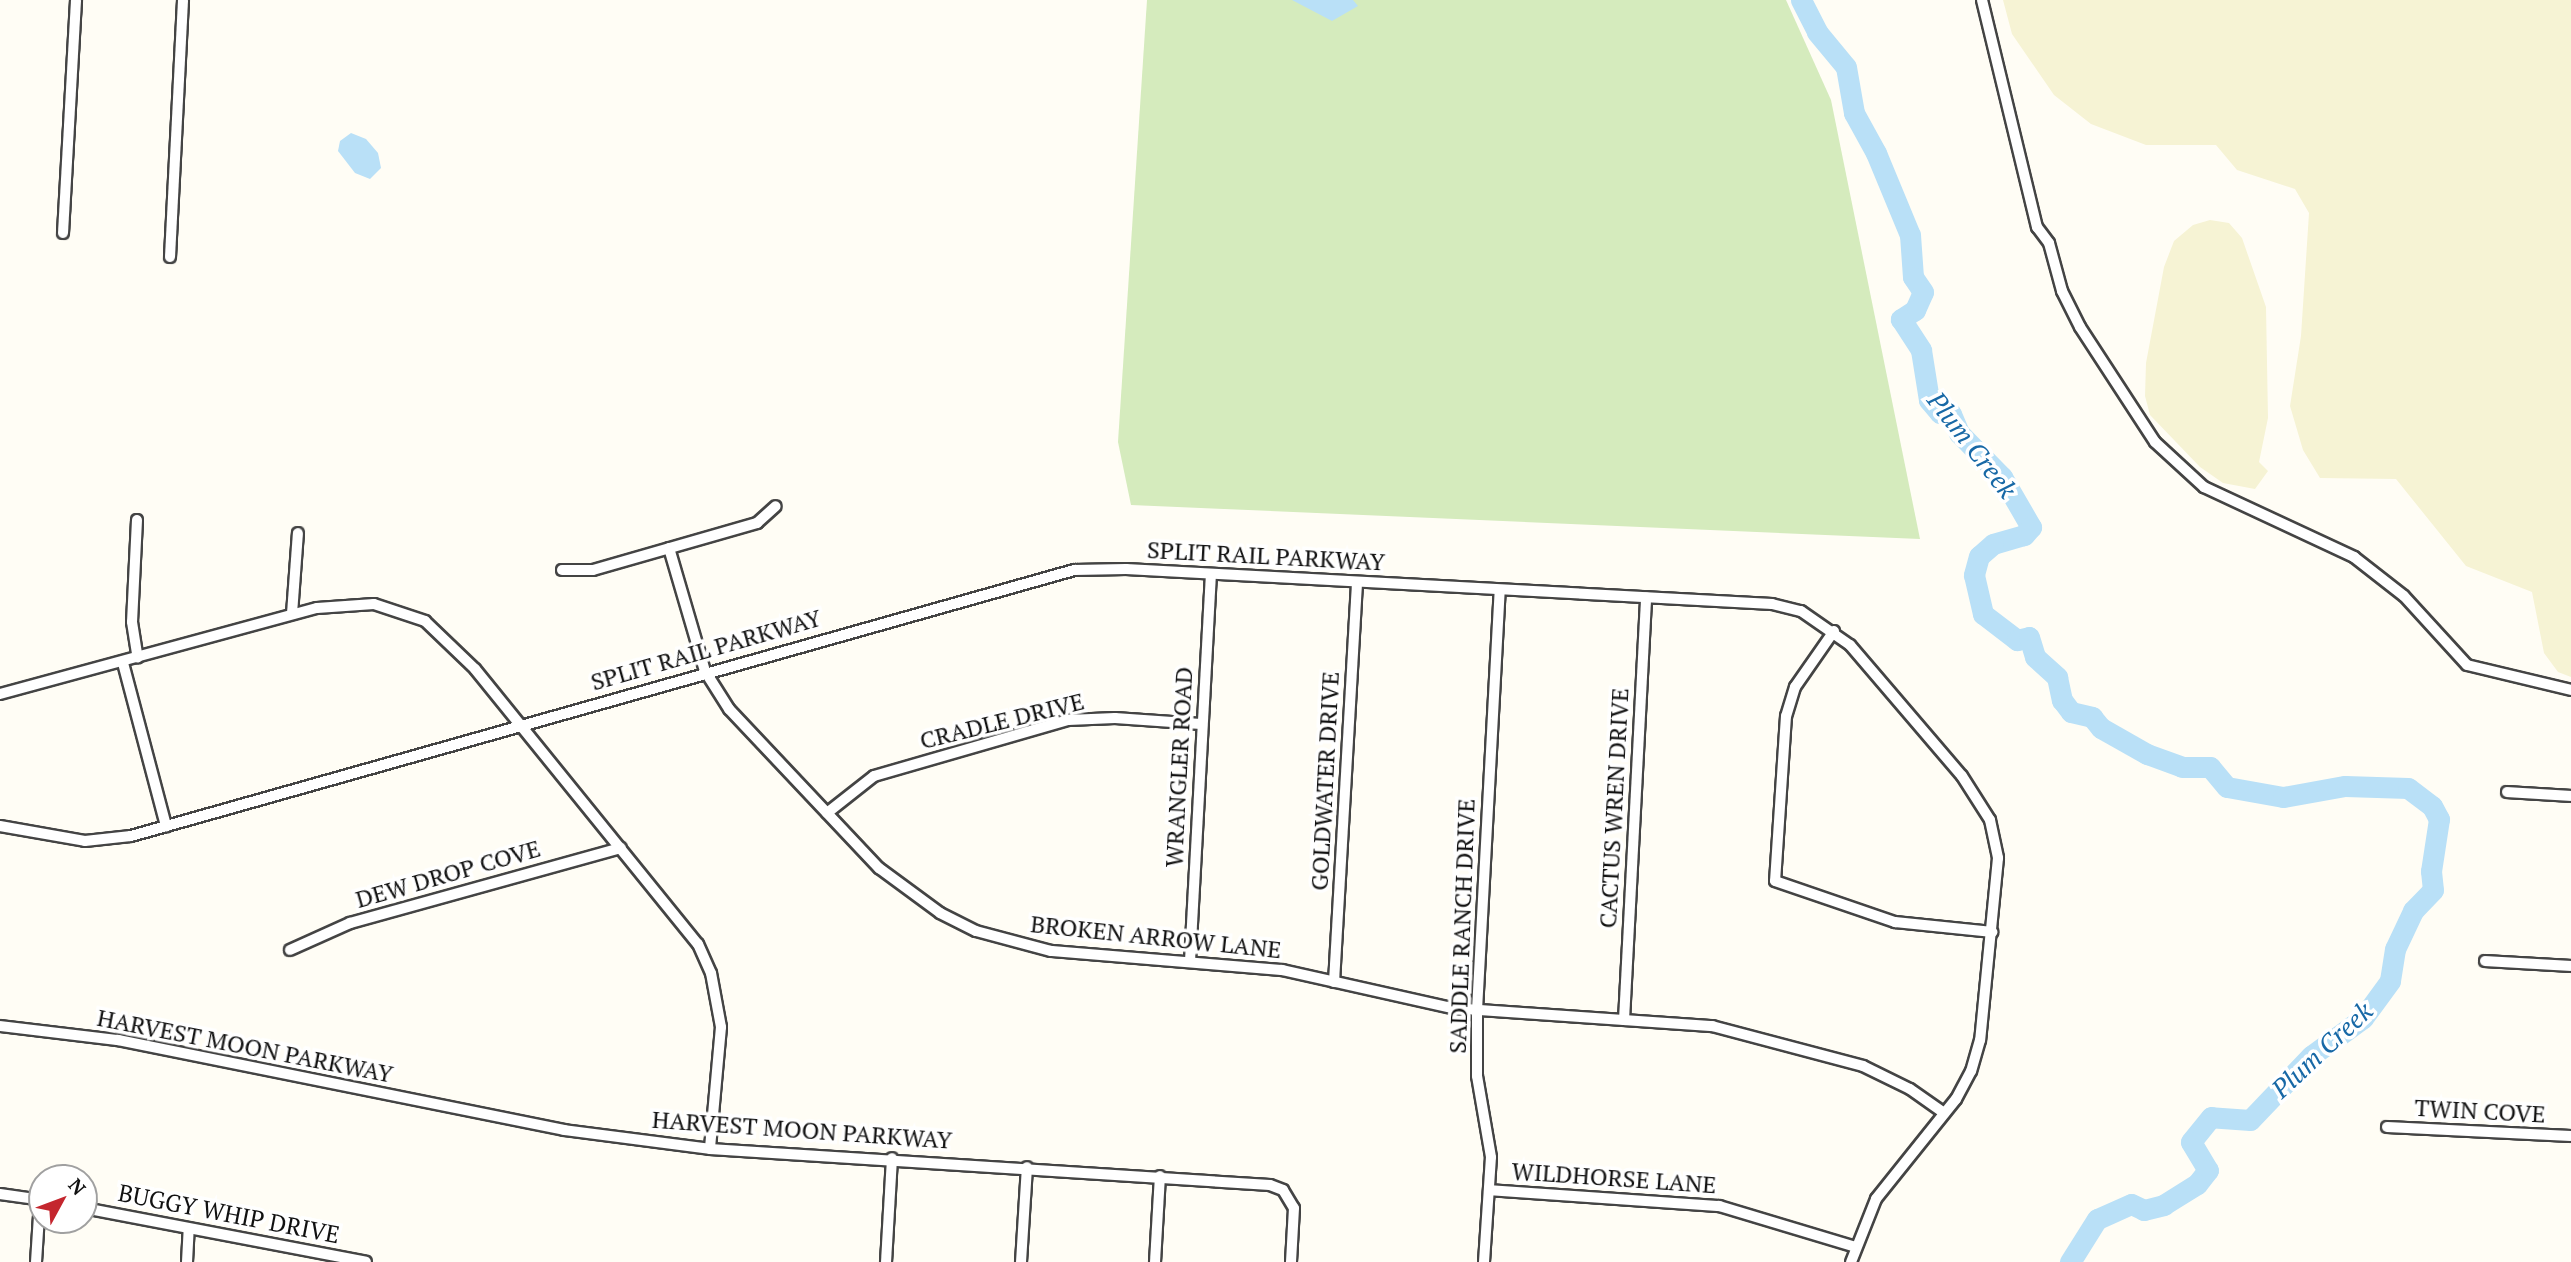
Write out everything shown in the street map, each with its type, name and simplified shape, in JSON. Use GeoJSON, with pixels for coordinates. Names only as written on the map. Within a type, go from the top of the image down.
{"type":"FeatureCollection","features":[{"type":"Feature","properties":{"kind":"street"},"geometry":{"type":"LineString","coordinates":[[64,233],[76,0]]}},
{"type":"Feature","properties":{"kind":"street"},"geometry":{"type":"LineString","coordinates":[[170,257],[183,0]]}},
{"type":"Feature","properties":{"kind":"street"},"geometry":{"type":"LineString","coordinates":[[1982,0],[2036,227],[2049,243],[2062,291],[2080,327],[2155,442],[2204,487],[2354,557],[2404,596],[2467,665],[2571,690]]}},
{"type":"Feature","properties":{"kind":"street"},"geometry":{"type":"LineString","coordinates":[[562,570],[593,570],[757,523],[776,506]]}},
{"type":"Feature","properties":{"kind":"street"},"geometry":{"type":"LineString","coordinates":[[138,520],[132,622],[138,658]]}},
{"type":"Feature","properties":{"kind":"street"},"geometry":{"type":"LineString","coordinates":[[292,614],[298,533]]}},
{"type":"Feature","properties":{"kind":"street","name":"BROKEN ARROW LANE"},"geometry":{"type":"LineString","coordinates":[[669,548],[705,671],[729,709],[827,813],[909,893],[976,931],[1051,951],[1242,964],[1477,1010],[1712,1026],[1756,1035],[1863,1066],[1910,1089],[1944,1113]]}},
{"type":"Feature","properties":{"kind":"street","name":"SPLIT RAIL PARKWAY"},"geometry":{"type":"LineString","coordinates":[[0,826],[85,841],[166,826],[705,671],[1074,570],[1126,569],[1211,576],[1772,604],[1801,611],[1834,631],[1979,798],[1990,820],[1998,858],[1980,1040],[1971,1071],[1944,1113],[1876,1199],[1851,1262]]}},
{"type":"Feature","properties":{"kind":"street","name":"WRANGLER ROAD"},"geometry":{"type":"LineString","coordinates":[[1190,961],[1211,576]]}},
{"type":"Feature","properties":{"kind":"street","name":"GOLDWATER DRIVE"},"geometry":{"type":"LineString","coordinates":[[1334,982],[1357,583]]}},
{"type":"Feature","properties":{"kind":"street","name":"SADDLE RANCH DRIVE"},"geometry":{"type":"LineString","coordinates":[[1484,1262],[1490,1144],[1478,1076],[1477,1010],[1500,590]]}},
{"type":"Feature","properties":{"kind":"street","name":"CACTUS WREN DRIVE"},"geometry":{"type":"LineString","coordinates":[[1624,1020],[1646,598]]}},
{"type":"Feature","properties":{"kind":"street"},"geometry":{"type":"LineString","coordinates":[[0,694],[123,663],[292,614],[346,604],[374,604],[425,621],[452,643],[698,944],[712,973],[721,1027],[710,1149]]}},
{"type":"Feature","properties":{"kind":"street"},"geometry":{"type":"LineString","coordinates":[[1834,631],[1795,687],[1786,716],[1775,881],[1895,922],[1992,932]]}},
{"type":"Feature","properties":{"kind":"street"},"geometry":{"type":"LineString","coordinates":[[123,663],[166,826]]}},
{"type":"Feature","properties":{"kind":"street","name":"CRADLE DRIVE"},"geometry":{"type":"LineString","coordinates":[[827,813],[874,776],[1068,720],[1115,718],[1201,724]]}},
{"type":"Feature","properties":{"kind":"street"},"geometry":{"type":"LineString","coordinates":[[2507,792],[2571,796]]}},
{"type":"Feature","properties":{"kind":"street","name":"DEW DROP COVE"},"geometry":{"type":"LineString","coordinates":[[290,950],[350,923],[621,848]]}},
{"type":"Feature","properties":{"kind":"street"},"geometry":{"type":"LineString","coordinates":[[2485,961],[2571,966]]}},
{"type":"Feature","properties":{"kind":"street","name":"HARVEST MOON PARKWAY"},"geometry":{"type":"LineString","coordinates":[[0,1026],[118,1040],[564,1130],[710,1149],[892,1158],[1270,1185],[1283,1191],[1294,1208],[1291,1262]]}},
{"type":"Feature","properties":{"kind":"street","name":"TWIN COVE"},"geometry":{"type":"LineString","coordinates":[[2387,1127],[2571,1136]]}},
{"type":"Feature","properties":{"kind":"street"},"geometry":{"type":"LineString","coordinates":[[886,1262],[892,1158]]}},
{"type":"Feature","properties":{"kind":"street"},"geometry":{"type":"LineString","coordinates":[[1021,1262],[1027,1167]]}},
{"type":"Feature","properties":{"kind":"street"},"geometry":{"type":"LineString","coordinates":[[1155,1262],[1160,1176]]}},
{"type":"Feature","properties":{"kind":"street","name":"WILDHORSE LANE"},"geometry":{"type":"LineString","coordinates":[[1489,1190],[1719,1206],[1856,1247]]}},
{"type":"Feature","properties":{"kind":"street"},"geometry":{"type":"LineString","coordinates":[[0,1194],[28,1198]]}},
{"type":"Feature","properties":{"kind":"street","name":"BUGGY WHIP DRIVE"},"geometry":{"type":"LineString","coordinates":[[98,1211],[338,1259],[366,1262]]}},
{"type":"Feature","properties":{"kind":"street"},"geometry":{"type":"LineString","coordinates":[[187,1262],[189,1229]]}},
{"type":"Feature","properties":{"kind":"street"},"geometry":{"type":"LineString","coordinates":[[36,1262],[38,1234]]}},
{"type":"Feature","properties":{"kind":"shaded area"},"geometry":{"type":"Polygon","coordinates":[[[2003,0],[2571,0],[2571,677],[2558,672],[2544,653],[2532,592],[2466,566],[2396,479],[2320,478],[2303,450],[2290,406],[2301,336],[2309,213],[2295,189],[2237,170],[2216,145],[2146,145],[2091,124],[2054,95],[2012,34],[2003,0]]]}},
{"type":"Feature","properties":{"kind":"shaded area"},"geometry":{"type":"Polygon","coordinates":[[[2210,220],[2229,223],[2242,238],[2266,307],[2268,418],[2259,462],[2268,471],[2255,489],[2223,483],[2200,467],[2150,415],[2145,396],[2146,363],[2164,267],[2174,241],[2193,225],[2210,220]]]}},
{"type":"Feature","properties":{"kind":"green space"},"geometry":{"type":"Polygon","coordinates":[[[1147,0],[1786,0],[1831,100],[1920,539],[1131,505],[1118,442],[1147,0]]]}},
{"type":"Feature","properties":{"kind":"water"},"geometry":{"type":"Polygon","coordinates":[[[1292,0],[1353,0],[1358,6],[1332,21],[1292,0]]]}},
{"type":"Feature","properties":{"kind":"water"},"geometry":{"type":"Polygon","coordinates":[[[351,133],[366,139],[378,153],[381,168],[370,179],[355,173],[338,151],[340,141],[351,133]]]}},
{"type":"Feature","properties":{"kind":"waterway","name":"Plum Creek"},"geometry":{"type":"LineString","coordinates":[[1801,0],[1817,32],[1846,67],[1854,113],[1876,153],[1910,235],[1913,277],[1923,292],[1915,310],[1901,319],[1921,350],[1929,400],[1940,413],[1951,414],[1959,433],[2002,477],[2031,527],[2024,535],[1993,544],[1979,556],[1974,575],[1983,614],[2017,640],[2029,637],[2035,657],[2057,677],[2062,700],[2071,712],[2092,717],[2101,728],[2147,754],[2182,767],[2210,767],[2227,787],[2283,797],[2345,786],[2408,788],[2432,806],[2439,819],[2431,871],[2433,890],[2413,911],[2395,949],[2390,981],[2363,1018],[2311,1056],[2250,1120],[2211,1117],[2191,1142],[2208,1170],[2197,1184],[2164,1205],[2144,1210],[2131,1204],[2097,1219],[2070,1262]]}}]}
